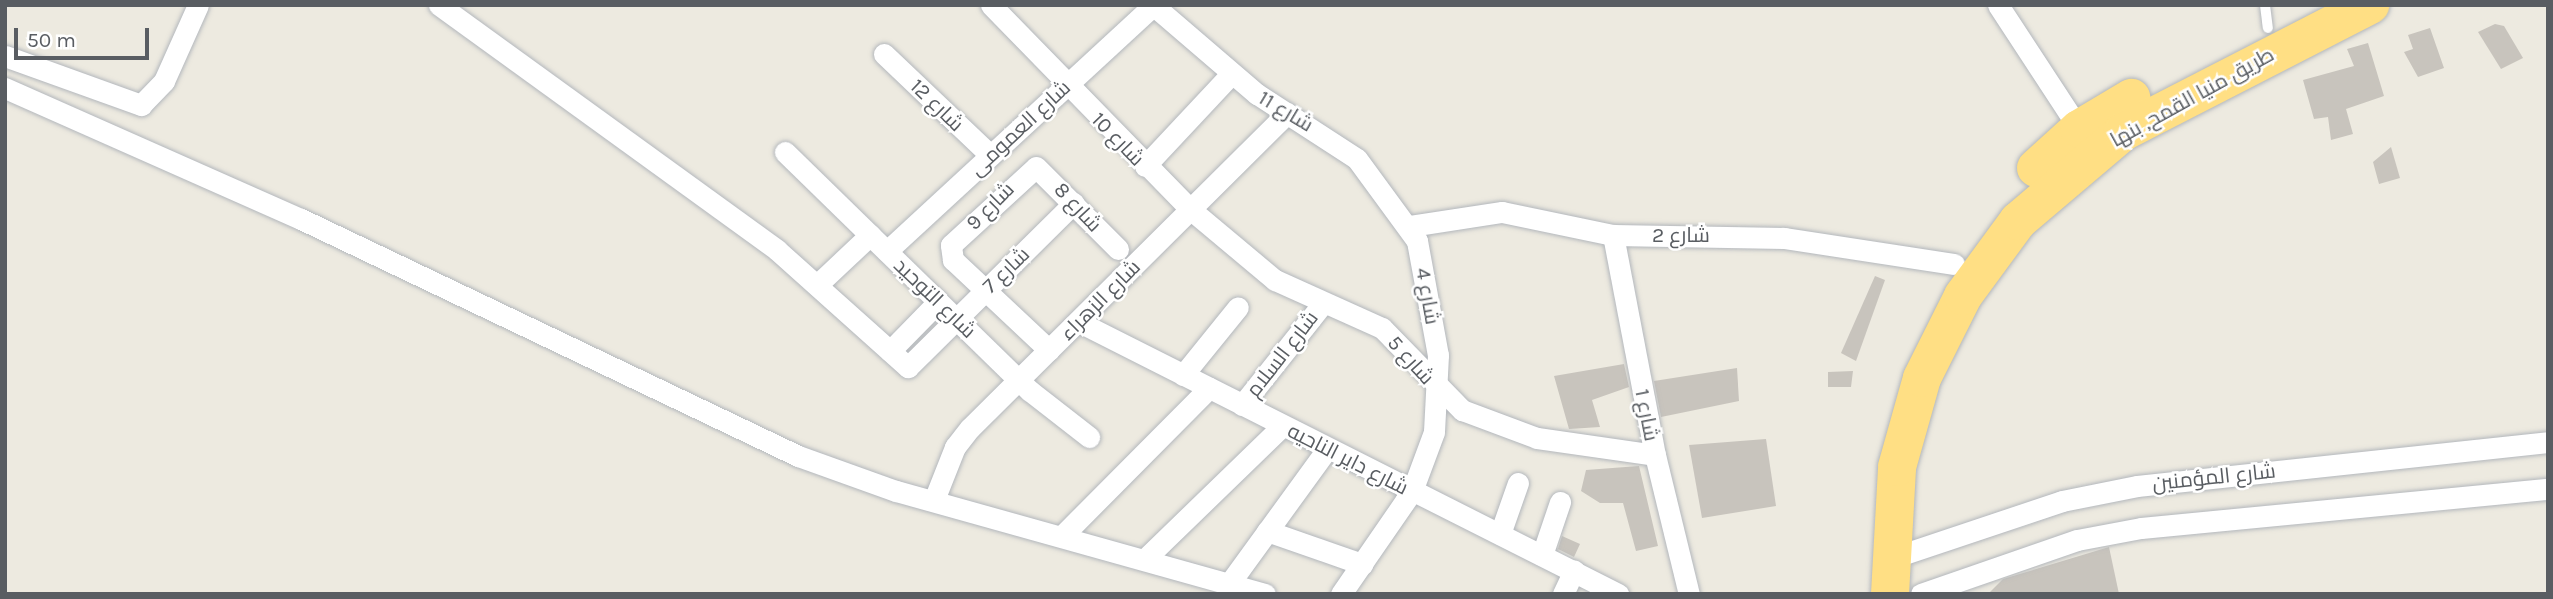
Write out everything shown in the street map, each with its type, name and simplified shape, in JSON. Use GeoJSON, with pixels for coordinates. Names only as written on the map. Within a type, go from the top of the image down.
{"type":"FeatureCollection","features":[{"type":"Feature","properties":{"kind":"highway","name":"طريق منيا القمح, بنها"},"geometry":{"type":"LineString","coordinates":[[1865,594],[1866,517],[1881,428],[1910,343],[1954,264],[1999,205],[2079,130],[2267,16],[2314,5]]}},
{"type":"Feature","properties":{"kind":"highway","name":"طريق منيا القمح, بنها"},"geometry":{"type":"LineString","coordinates":[[1889,576],[1897,467],[1922,378],[1963,296],[2018,221],[2123,132],[2370,5]]}},
{"type":"Feature","properties":{"kind":"street"},"geometry":{"type":"LineString","coordinates":[[5,56],[141,105],[164,81],[198,5]]}},
{"type":"Feature","properties":{"kind":"street"},"geometry":{"type":"LineString","coordinates":[[439,5],[817,285],[890,351],[938,302]]}},
{"type":"Feature","properties":{"kind":"street","name":"شارع 10"},"geometry":{"type":"LineString","coordinates":[[991,5],[1145,166],[1190,209]]}},
{"type":"Feature","properties":{"kind":"street"},"geometry":{"type":"LineString","coordinates":[[1998,5],[2079,130]]}},
{"type":"Feature","properties":{"kind":"street","name":"شارع العمومى"},"geometry":{"type":"LineString","coordinates":[[887,251],[1153,6]]}},
{"type":"Feature","properties":{"kind":"street","name":"شارع 11"},"geometry":{"type":"LineString","coordinates":[[1153,6],[1231,74],[1357,159],[1410,226]]}},
{"type":"Feature","properties":{"kind":"street","name":"شارع 12"},"geometry":{"type":"LineString","coordinates":[[884,54],[990,155]]}},
{"type":"Feature","properties":{"kind":"street"},"geometry":{"type":"LineString","coordinates":[[1145,166],[1231,74]]}},
{"type":"Feature","properties":{"kind":"street"},"geometry":{"type":"LineString","coordinates":[[5,88],[288,213],[797,456],[934,500],[1064,534],[1265,594]]}},
{"type":"Feature","properties":{"kind":"street","name":"شارع الزهراء"},"geometry":{"type":"LineString","coordinates":[[934,500],[955,447],[1287,113]]}},
{"type":"Feature","properties":{"kind":"street","name":"شارع التوحيد"},"geometry":{"type":"LineString","coordinates":[[785,152],[1019,380],[1089,437]]}},
{"type":"Feature","properties":{"kind":"street","name":"شارع 8"},"geometry":{"type":"LineString","coordinates":[[1036,167],[1118,250]]}},
{"type":"Feature","properties":{"kind":"street","name":"شارع 9"},"geometry":{"type":"LineString","coordinates":[[984,291],[949,251],[1036,167]]}},
{"type":"Feature","properties":{"kind":"street","name":"شارع 7"},"geometry":{"type":"LineString","coordinates":[[890,351],[908,367],[1074,203]]}},
{"type":"Feature","properties":{"kind":"street","name":"شارع 5"},"geometry":{"type":"LineString","coordinates":[[1190,209],[1275,280],[1382,328],[1441,391],[1493,426],[1654,455]]}},
{"type":"Feature","properties":{"kind":"street","name":"شارع 2"},"geometry":{"type":"LineString","coordinates":[[1410,226],[1502,212],[1613,235],[1784,238],[1954,264]]}},
{"type":"Feature","properties":{"kind":"street","name":"شارع 4"},"geometry":{"type":"LineString","coordinates":[[1341,594],[1412,491],[1441,391],[1427,275],[1410,226]]}},
{"type":"Feature","properties":{"kind":"street"},"geometry":{"type":"LineString","coordinates":[[817,285],[870,235]]}},
{"type":"Feature","properties":{"kind":"street","name":"شارع 1"},"geometry":{"type":"LineString","coordinates":[[1613,235],[1654,455],[1689,594]]}},
{"type":"Feature","properties":{"kind":"street"},"geometry":{"type":"LineString","coordinates":[[984,291],[1049,351]]}},
{"type":"Feature","properties":{"kind":"street","name":"شارع السلام"},"geometry":{"type":"LineString","coordinates":[[1242,405],[1323,303]]}},
{"type":"Feature","properties":{"kind":"street"},"geometry":{"type":"LineString","coordinates":[[1183,375],[1238,307]]}},
{"type":"Feature","properties":{"kind":"street","name":"شارع داير الناحيه"},"geometry":{"type":"LineString","coordinates":[[1079,322],[1327,449],[1574,569],[1618,594]]}},
{"type":"Feature","properties":{"kind":"street"},"geometry":{"type":"LineString","coordinates":[[1064,534],[1209,388]]}},
{"type":"Feature","properties":{"kind":"street"},"geometry":{"type":"LineString","coordinates":[[1146,558],[1282,426]]}},
{"type":"Feature","properties":{"kind":"street","name":"شارع المؤمنين"},"geometry":{"type":"LineString","coordinates":[[1889,576],[2062,501],[2137,486],[2548,442]]}},
{"type":"Feature","properties":{"kind":"street"},"geometry":{"type":"LineString","coordinates":[[1229,584],[1327,449]]}},
{"type":"Feature","properties":{"kind":"street"},"geometry":{"type":"LineString","coordinates":[[1500,534],[1518,483]]}},
{"type":"Feature","properties":{"kind":"street","name":"شارع المؤمنين"},"geometry":{"type":"LineString","coordinates":[[1921,594],[2077,540],[2141,528],[2548,489]]}},
{"type":"Feature","properties":{"kind":"street"},"geometry":{"type":"LineString","coordinates":[[1542,555],[1560,502]]}},
{"type":"Feature","properties":{"kind":"street"},"geometry":{"type":"LineString","coordinates":[[1268,531],[1362,564]]}},
{"type":"Feature","properties":{"kind":"street"},"geometry":{"type":"LineString","coordinates":[[1563,594],[1574,569]]}},
{"type":"Feature","properties":{"kind":"building"},"geometry":{"type":"Polygon","coordinates":[[[2495,24],[2504,26],[2523,58],[2501,69],[2478,32],[2495,24]]]}},
{"type":"Feature","properties":{"kind":"building"},"geometry":{"type":"Polygon","coordinates":[[[2430,28],[2444,68],[2418,77],[2404,52],[2413,49],[2408,35],[2430,28]]]}},
{"type":"Feature","properties":{"kind":"building"},"geometry":{"type":"Polygon","coordinates":[[[2368,43],[2384,96],[2346,109],[2353,134],[2331,140],[2328,117],[2314,119],[2303,80],[2354,66],[2347,49],[2368,43]]]}},
{"type":"Feature","properties":{"kind":"building"},"geometry":{"type":"Polygon","coordinates":[[[2391,147],[2400,178],[2379,184],[2373,162],[2391,147]]]}},
{"type":"Feature","properties":{"kind":"building"},"geometry":{"type":"Polygon","coordinates":[[[1875,276],[1885,280],[1856,361],[1841,353],[1875,276]]]}},
{"type":"Feature","properties":{"kind":"building"},"geometry":{"type":"Polygon","coordinates":[[[1624,364],[1629,387],[1592,400],[1600,427],[1569,429],[1554,376],[1624,364]]]}},
{"type":"Feature","properties":{"kind":"building"},"geometry":{"type":"Polygon","coordinates":[[[1737,368],[1739,401],[1661,417],[1654,381],[1737,368]]]}},
{"type":"Feature","properties":{"kind":"building"},"geometry":{"type":"Polygon","coordinates":[[[1853,371],[1851,387],[1828,387],[1828,372],[1853,371]]]}},
{"type":"Feature","properties":{"kind":"building"},"geometry":{"type":"Polygon","coordinates":[[[1766,439],[1776,506],[1702,518],[1689,445],[1766,439]]]}},
{"type":"Feature","properties":{"kind":"building"},"geometry":{"type":"Polygon","coordinates":[[[1639,466],[1658,546],[1636,551],[1623,503],[1600,503],[1581,491],[1586,470],[1639,466]]]}},
{"type":"Feature","properties":{"kind":"building"},"geometry":{"type":"Polygon","coordinates":[[[1562,536],[1580,544],[1574,557],[1558,549],[1562,536]]]}},
{"type":"Feature","properties":{"kind":"building"},"geometry":{"type":"Polygon","coordinates":[[[2109,547],[2119,594],[1988,594],[2003,579],[2109,547]]]}}]}
